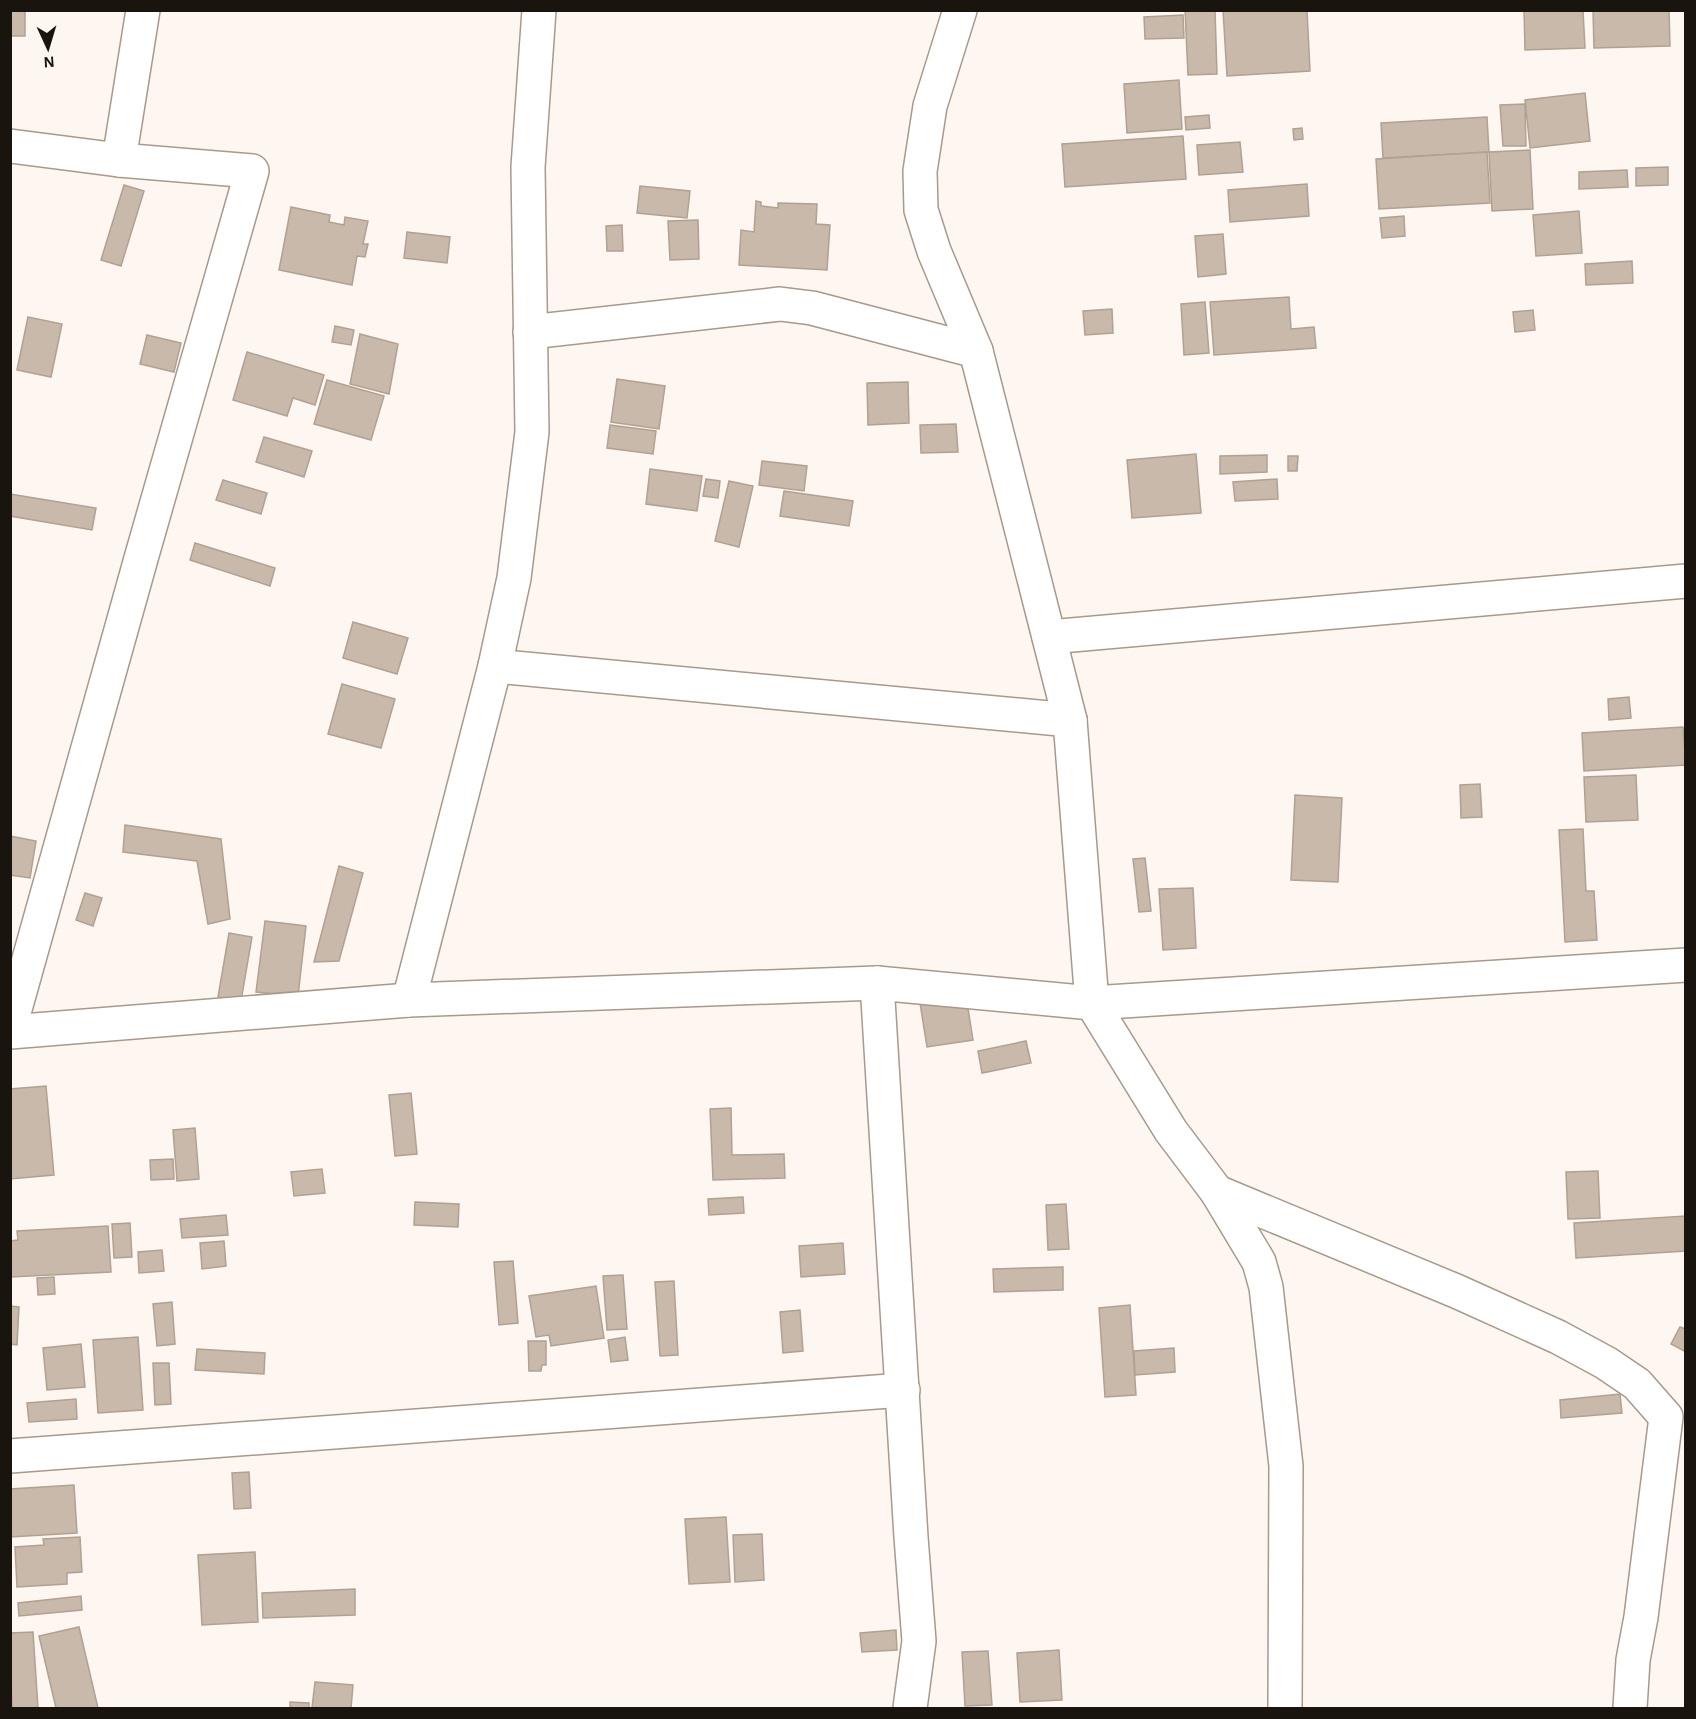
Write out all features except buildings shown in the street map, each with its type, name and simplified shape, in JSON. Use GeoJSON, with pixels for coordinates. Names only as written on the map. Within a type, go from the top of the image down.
{"type":"FeatureCollection","features":[{"type":"Feature","properties":{"kind":"street"},"geometry":{"type":"LineString","coordinates":[[119,160],[143,10]]}},
{"type":"Feature","properties":{"kind":"street"},"geometry":{"type":"LineString","coordinates":[[409,1000],[495,666],[514,578],[532,432],[528,167],[539,10]]}},
{"type":"Feature","properties":{"kind":"street"},"geometry":{"type":"LineString","coordinates":[[960,10],[930,106],[920,171],[921,210],[934,251],[976,351],[1070,720],[1092,1003],[1171,1131],[1217,1192],[1259,1262],[1266,1287],[1286,1466],[1278,1708]]}},
{"type":"Feature","properties":{"kind":"street"},"geometry":{"type":"LineString","coordinates":[[10,147],[119,160],[252,171],[10,1027]]}},
{"type":"Feature","properties":{"kind":"street"},"geometry":{"type":"LineString","coordinates":[[530,332],[780,304],[812,308],[976,351]]}},
{"type":"Feature","properties":{"kind":"street"},"geometry":{"type":"LineString","coordinates":[[1049,637],[1686,581]]}},
{"type":"Feature","properties":{"kind":"street"},"geometry":{"type":"LineString","coordinates":[[495,666],[1070,720]]}},
{"type":"Feature","properties":{"kind":"street"},"geometry":{"type":"LineString","coordinates":[[10,1032],[409,1000],[877,983],[1092,1003],[1686,965]]}},
{"type":"Feature","properties":{"kind":"street"},"geometry":{"type":"LineString","coordinates":[[877,983],[919,1641],[910,1708]]}},
{"type":"Feature","properties":{"kind":"street"},"geometry":{"type":"LineString","coordinates":[[1217,1192],[1456,1291],[1558,1337],[1606,1363],[1676,1416],[1633,1660],[1630,1708]]}},
{"type":"Feature","properties":{"kind":"street"},"geometry":{"type":"LineString","coordinates":[[10,1456],[903,1390]]}}]}
